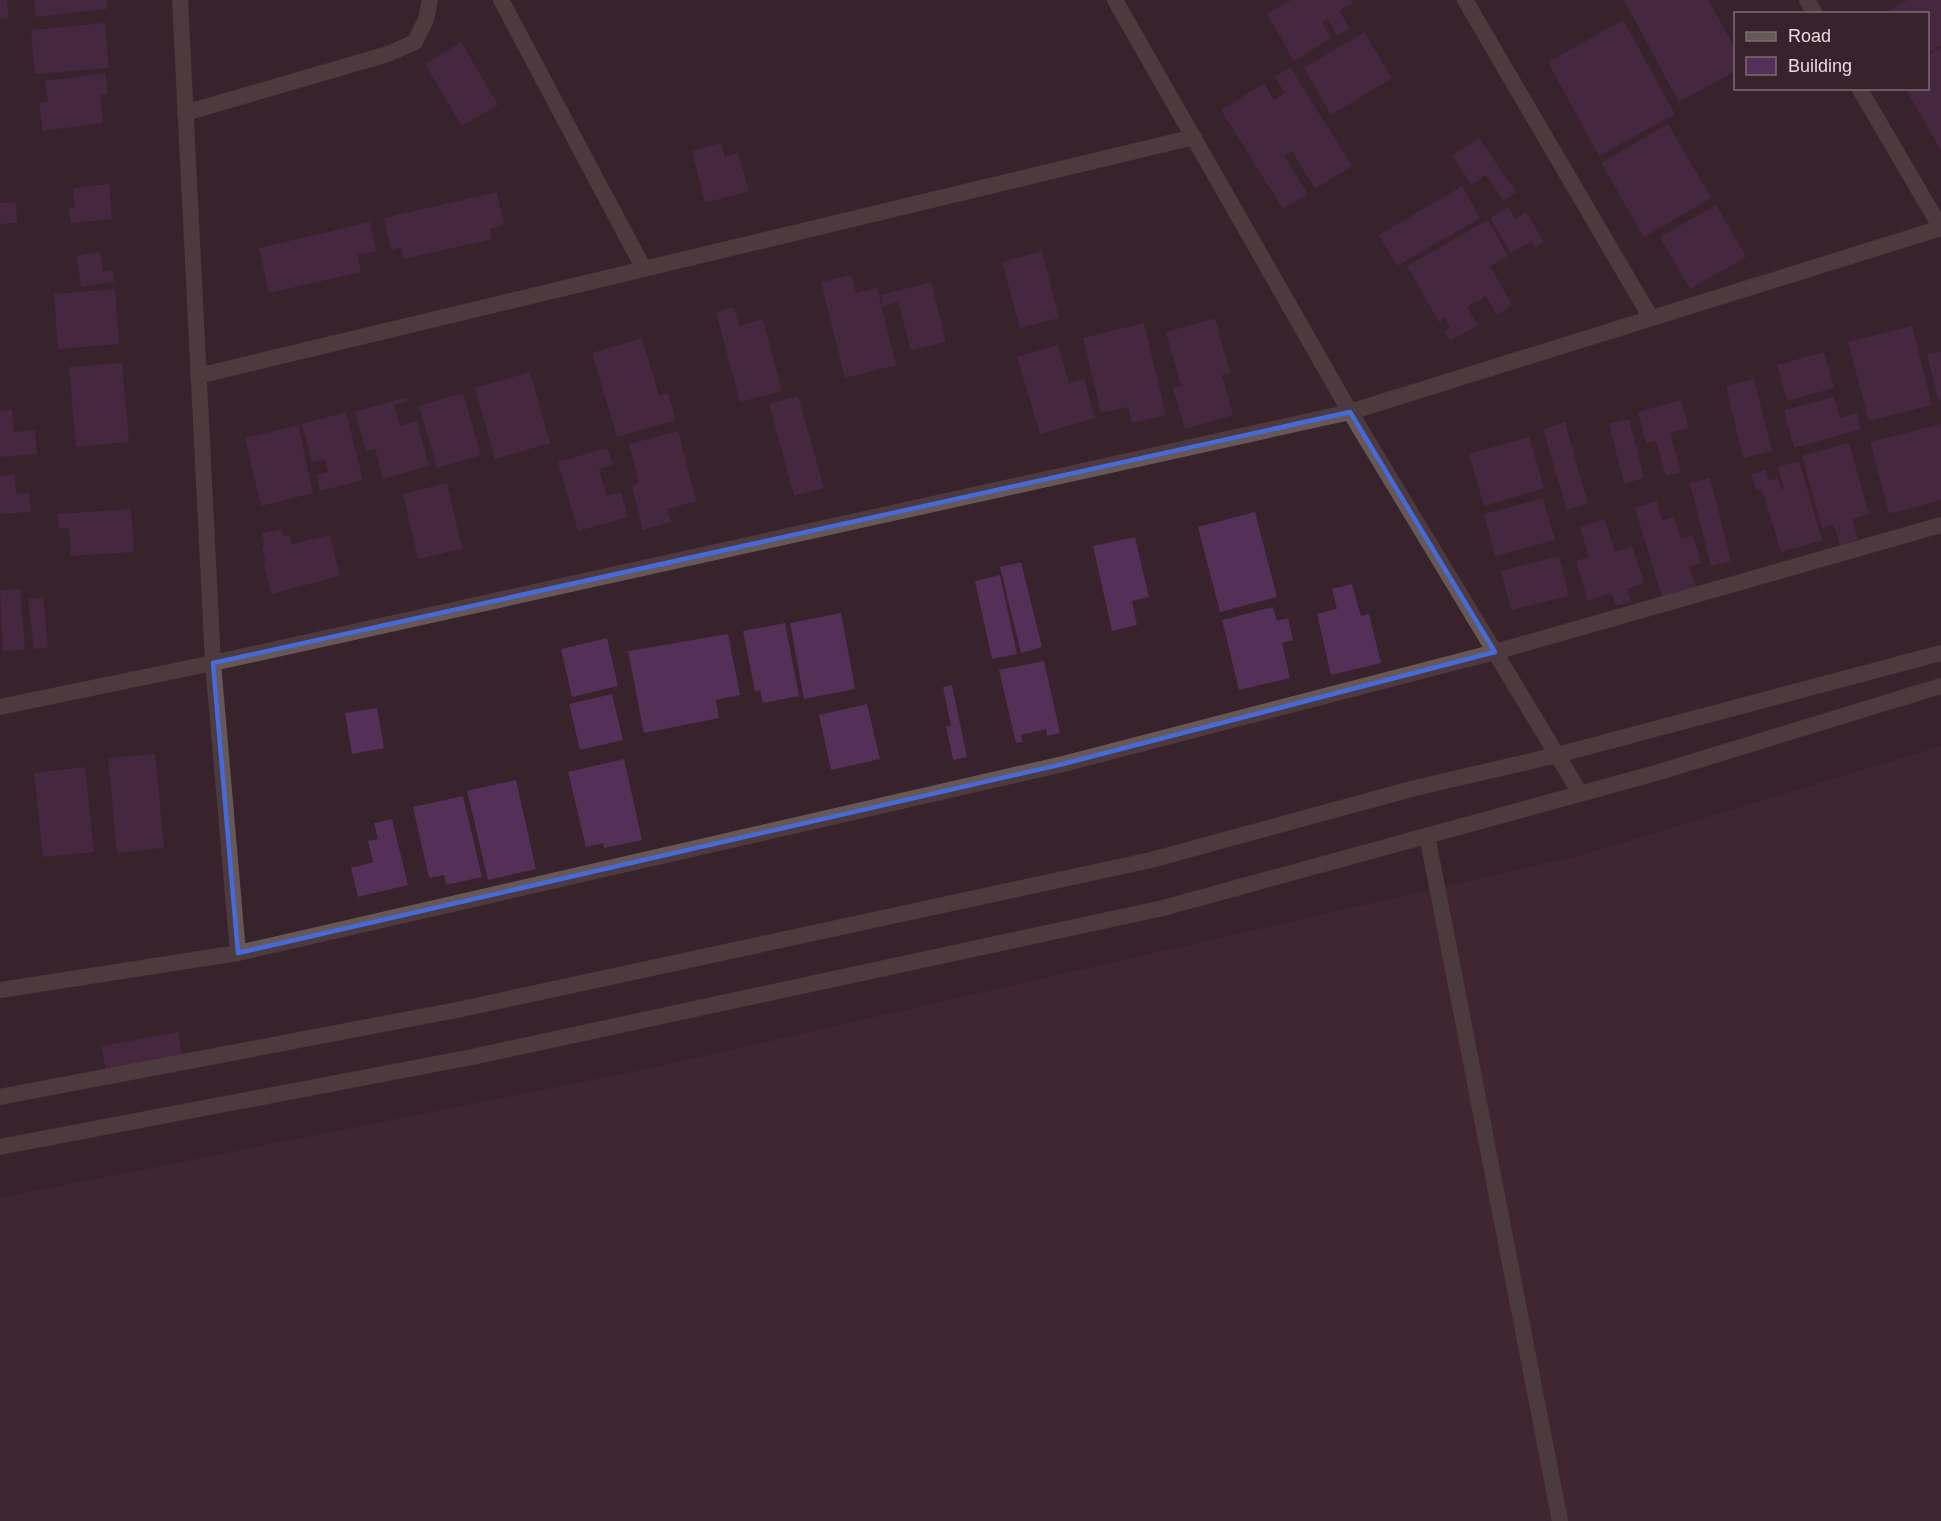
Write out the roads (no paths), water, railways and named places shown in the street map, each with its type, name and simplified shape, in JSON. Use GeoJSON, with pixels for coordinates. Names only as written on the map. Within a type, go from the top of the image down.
{"type":"FeatureCollection","features":[{"type":"Feature","properties":{"kind":"street"},"geometry":{"type":"LineString","coordinates":[[180,0],[213,663],[238,953]]}},
{"type":"Feature","properties":{"kind":"street"},"geometry":{"type":"LineString","coordinates":[[185,113],[388,54],[416,42],[426,19],[430,0]]}},
{"type":"Feature","properties":{"kind":"street"},"geometry":{"type":"LineString","coordinates":[[501,0],[644,269]]}},
{"type":"Feature","properties":{"kind":"street"},"geometry":{"type":"LineString","coordinates":[[1115,0],[1350,412],[1580,793]]}},
{"type":"Feature","properties":{"kind":"street"},"geometry":{"type":"LineString","coordinates":[[1465,0],[1652,318]]}},
{"type":"Feature","properties":{"kind":"street"},"geometry":{"type":"LineString","coordinates":[[0,707],[213,663],[1350,412],[1941,228],[1860,90]]}},
{"type":"Feature","properties":{"kind":"street"},"geometry":{"type":"LineString","coordinates":[[198,376],[1194,137]]}},
{"type":"Feature","properties":{"kind":"street"},"geometry":{"type":"LineString","coordinates":[[0,990],[238,953],[1063,764],[1495,652],[1941,525]]}},
{"type":"Feature","properties":{"kind":"street"},"geometry":{"type":"LineString","coordinates":[[0,1097],[462,1009],[1151,860],[1414,788],[1557,755],[1941,653]]}},
{"type":"Feature","properties":{"kind":"street"},"geometry":{"type":"LineString","coordinates":[[0,1147],[472,1057],[1163,908],[1656,773],[1941,686]]}},
{"type":"Feature","properties":{"kind":"street"},"geometry":{"type":"LineString","coordinates":[[1427,835],[1560,1521]]}}]}
